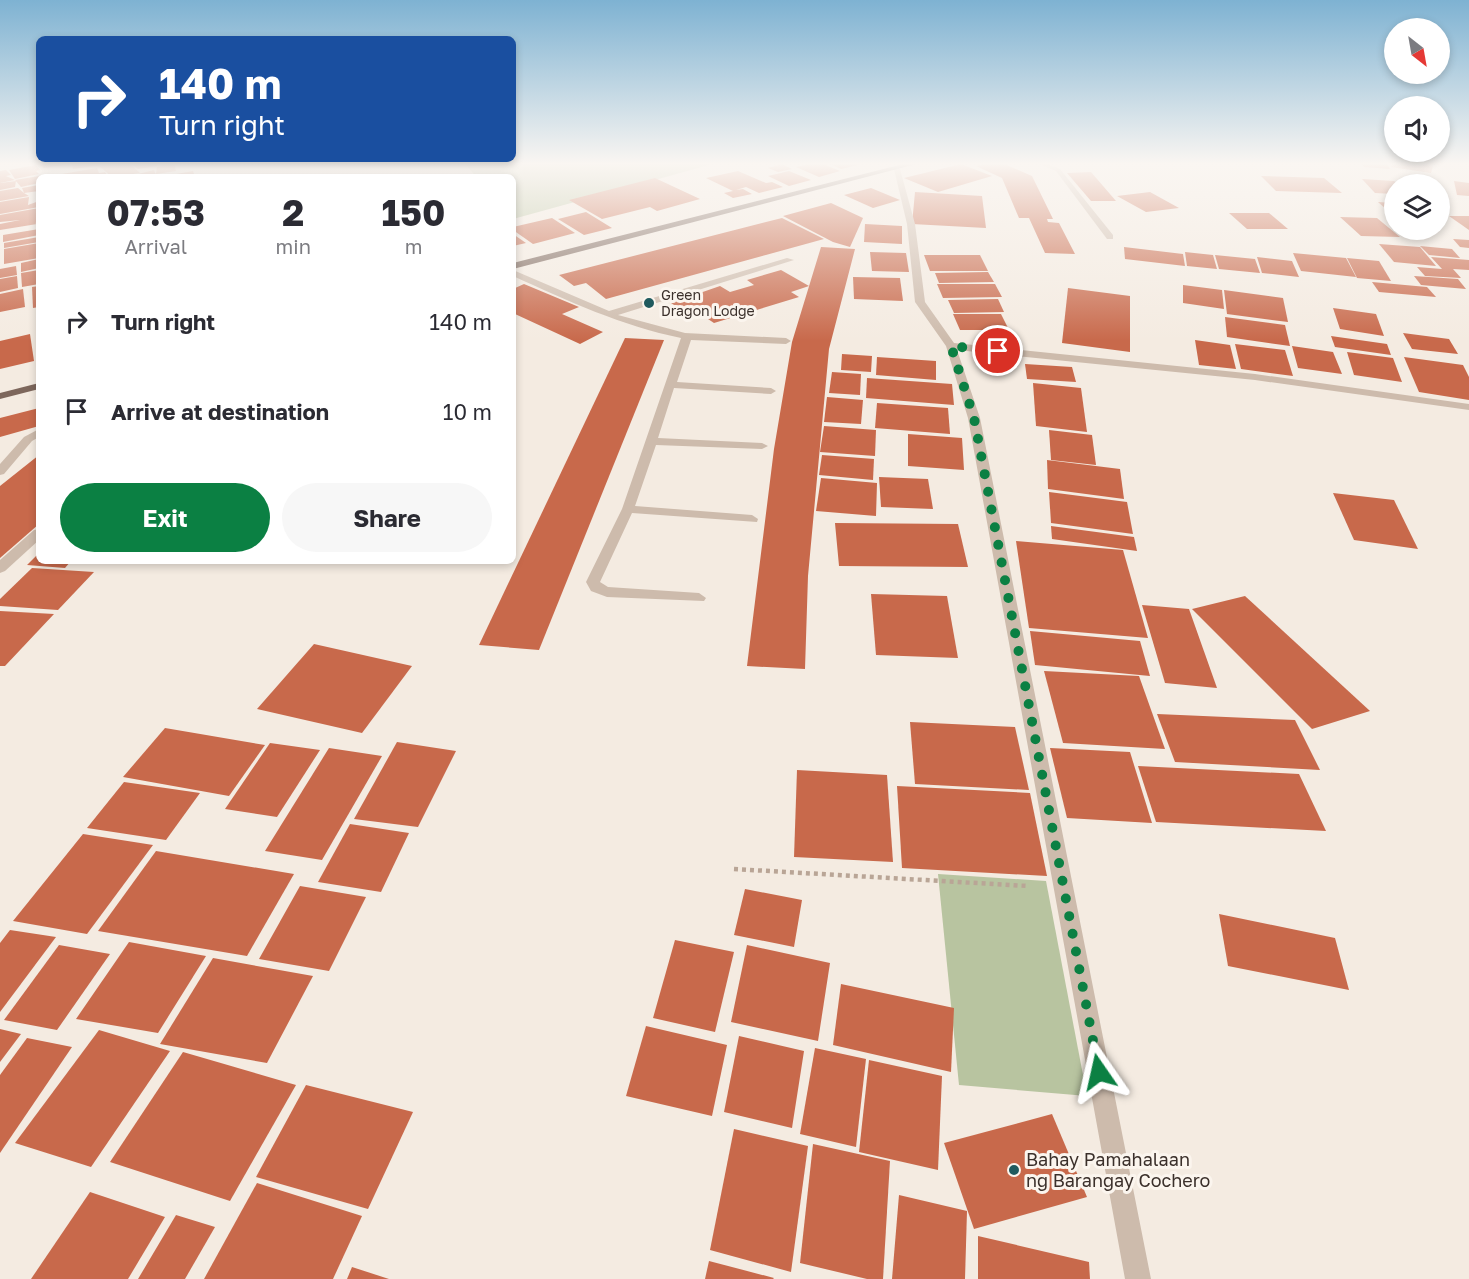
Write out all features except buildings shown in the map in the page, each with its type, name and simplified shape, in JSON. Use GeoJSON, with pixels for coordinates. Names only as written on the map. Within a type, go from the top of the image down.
{"type":"FeatureCollection","features":[{"type":"Feature","properties":{"kind":"main road"},"geometry":{"type":"LineString","coordinates":[[516,265],[688,222]]}},
{"type":"Feature","properties":{"kind":"main road"},"geometry":{"type":"LineString","coordinates":[[0,396],[36,387]]}},
{"type":"Feature","properties":{"kind":"street"},"geometry":{"type":"LineString","coordinates":[[910,222],[920,302],[951,346],[974,418],[1138,1279]]}},
{"type":"Feature","properties":{"kind":"street"},"geometry":{"type":"LineString","coordinates":[[1098,222],[1110,237]]}},
{"type":"Feature","properties":{"kind":"street"},"geometry":{"type":"LineString","coordinates":[[610,314],[790,260]]}},
{"type":"Feature","properties":{"kind":"street"},"geometry":{"type":"LineString","coordinates":[[516,274],[610,314],[687,336],[786,341]]}},
{"type":"Feature","properties":{"kind":"street"},"geometry":{"type":"LineString","coordinates":[[687,336],[628,509],[593,582],[596,588],[699,598]]}},
{"type":"Feature","properties":{"kind":"street"},"geometry":{"type":"LineString","coordinates":[[951,346],[1255,377],[1469,407]]}},
{"type":"Feature","properties":{"kind":"street"},"geometry":{"type":"LineString","coordinates":[[672,385],[771,391]]}},
{"type":"Feature","properties":{"kind":"street"},"geometry":{"type":"LineString","coordinates":[[0,471],[28,439],[36,434]]}},
{"type":"Feature","properties":{"kind":"street"},"geometry":{"type":"LineString","coordinates":[[653,441],[762,446]]}},
{"type":"Feature","properties":{"kind":"street"},"geometry":{"type":"LineString","coordinates":[[628,509],[752,519]]}},
{"type":"Feature","properties":{"kind":"street"},"geometry":{"type":"LineString","coordinates":[[0,568],[36,535]]}},
{"type":"Feature","properties":{"kind":"path"},"geometry":{"type":"LineString","coordinates":[[734,869],[1065,888]]}},
{"type":"Feature","properties":{"kind":"green space"},"geometry":{"type":"Polygon","coordinates":[[[938,874],[1046,881],[1087,1096],[959,1085],[938,874]]]}},
{"type":"Feature","properties":{"kind":"place","name":"Green Dragon Lodge"},"geometry":{"type":"Point","coordinates":[649,303]}},
{"type":"Feature","properties":{"kind":"place","name":"Bahay Pamahalaan ng Barangay Cochero"},"geometry":{"type":"Point","coordinates":[1014,1170]}},
{"type":"Feature","properties":{"kind":"route"},"geometry":{"type":"LineString","coordinates":[[998,351],[951,346],[974,418],[1099,1072]]}}]}
